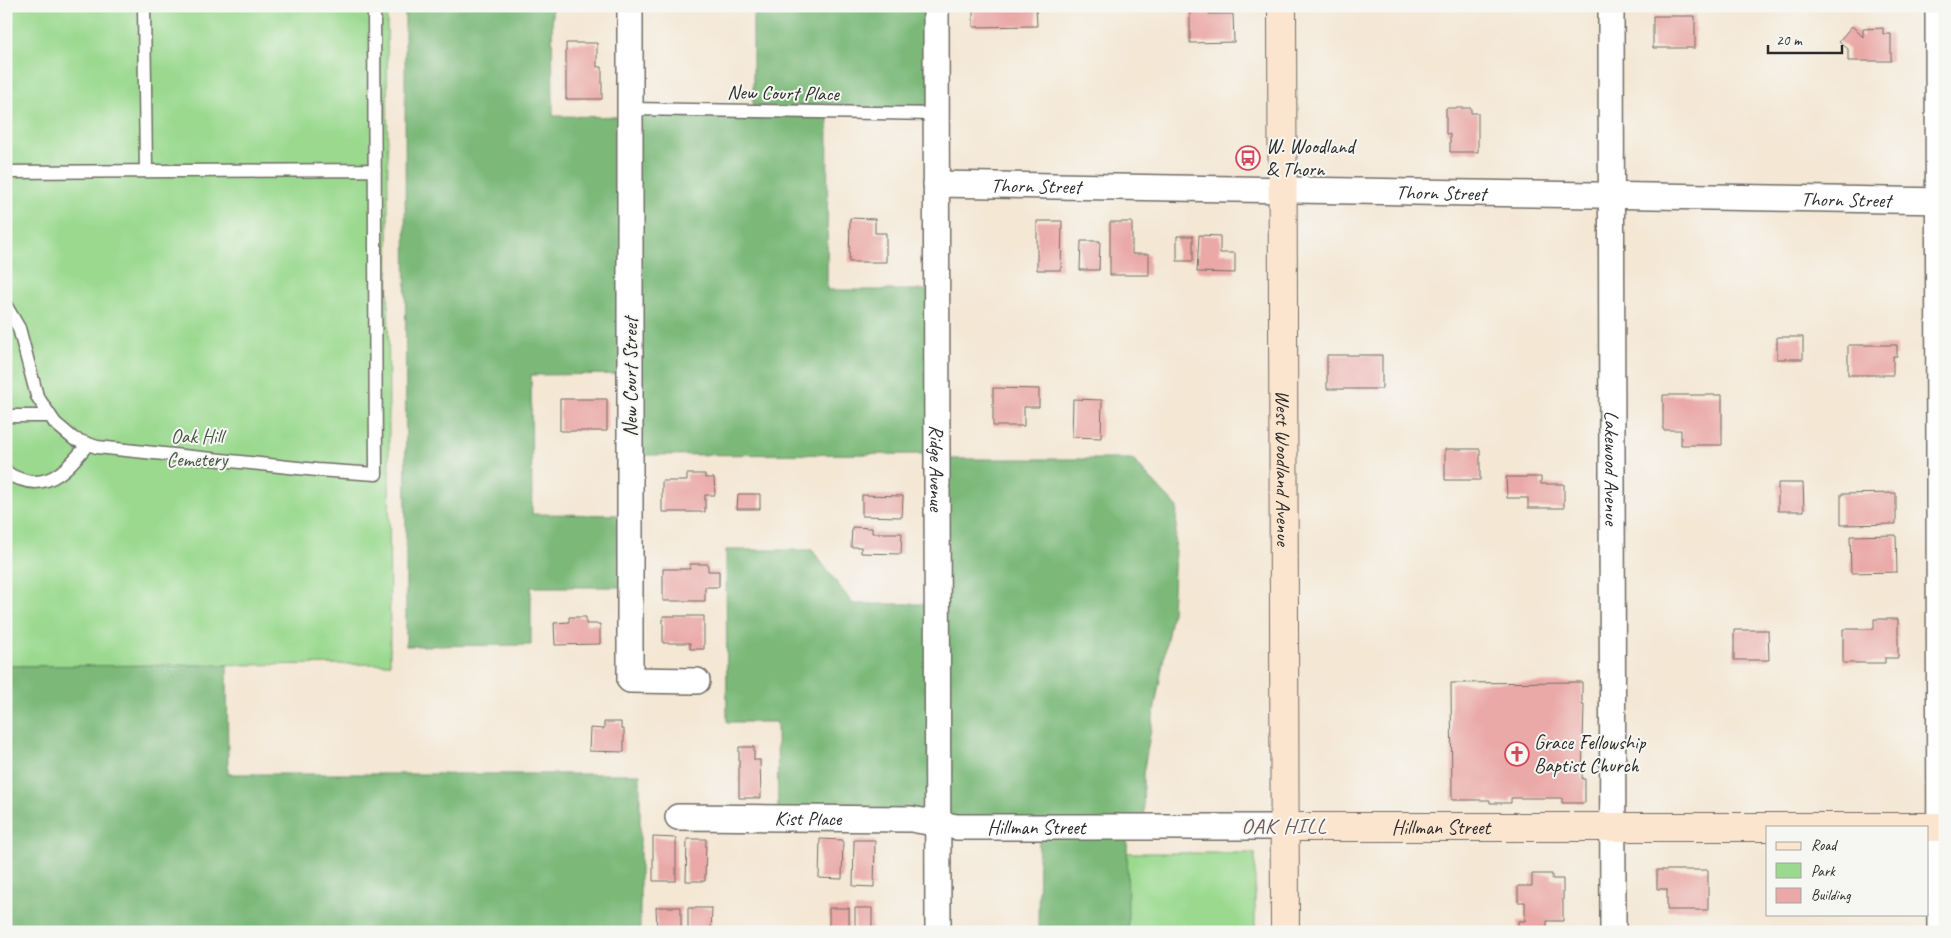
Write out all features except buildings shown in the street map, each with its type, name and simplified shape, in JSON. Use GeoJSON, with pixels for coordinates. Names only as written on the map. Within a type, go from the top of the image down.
{"type":"FeatureCollection","features":[{"type":"Feature","properties":{"kind":"street","name":"New Court Street"},"geometry":{"type":"LineString","coordinates":[[630,6],[630,680],[697,681]]}},
{"type":"Feature","properties":{"kind":"street","name":"Ridge Avenue"},"geometry":{"type":"LineString","coordinates":[[936,6],[938,932]]}},
{"type":"Feature","properties":{"kind":"street","name":"West Woodland Avenue"},"geometry":{"type":"LineString","coordinates":[[1282,6],[1285,932]]}},
{"type":"Feature","properties":{"kind":"street","name":"Lakewood Avenue"},"geometry":{"type":"LineString","coordinates":[[1611,6],[1613,932]]}},
{"type":"Feature","properties":{"kind":"street"},"geometry":{"type":"LineString","coordinates":[[1938,6],[1942,201],[1942,826],[1940,932]]}},
{"type":"Feature","properties":{"kind":"street","name":"Thorn Street"},"geometry":{"type":"LineString","coordinates":[[936,184],[1942,201]]}},
{"type":"Feature","properties":{"kind":"street","name":"Kist Place"},"geometry":{"type":"LineString","coordinates":[[678,817],[911,819],[938,822]]}},
{"type":"Feature","properties":{"kind":"street","name":"Hillman Street"},"geometry":{"type":"LineString","coordinates":[[938,822],[957,826],[1285,828],[1766,827]]}},
{"type":"Feature","properties":{"kind":"street","name":"Hillman Street"},"geometry":{"type":"LineString","coordinates":[[1928,826],[1942,826]]}},
{"type":"Feature","properties":{"kind":"lane"},"geometry":{"type":"LineString","coordinates":[[144,6],[146,171]]}},
{"type":"Feature","properties":{"kind":"lane"},"geometry":{"type":"LineString","coordinates":[[6,306],[19,328],[37,396],[50,416],[74,439],[88,444],[316,470],[376,474],[374,6]]}},
{"type":"Feature","properties":{"kind":"lane","name":"New Court Place"},"geometry":{"type":"LineString","coordinates":[[630,109],[936,114]]}},
{"type":"Feature","properties":{"kind":"lane"},"geometry":{"type":"LineString","coordinates":[[6,172],[375,170]]}},
{"type":"Feature","properties":{"kind":"lane"},"geometry":{"type":"LineString","coordinates":[[6,416],[50,416]]}},
{"type":"Feature","properties":{"kind":"lane"},"geometry":{"type":"LineString","coordinates":[[6,471],[9,475],[26,482],[43,482],[56,477],[71,465],[88,444]]}},
{"type":"Feature","properties":{"kind":"green space","name":"Oak Hill Cemetery"},"geometry":{"type":"Polygon","coordinates":[[[6,6],[387,6],[390,664],[6,666],[6,6]]]}},
{"type":"Feature","properties":{"kind":"green space"},"geometry":{"type":"Polygon","coordinates":[[[405,6],[552,6],[553,116],[629,117],[630,109],[753,111],[753,17],[759,6],[936,6],[936,114],[828,112],[827,290],[936,290],[937,454],[630,455],[630,374],[531,375],[532,514],[630,515],[630,587],[531,587],[531,645],[406,646],[405,6]]]}},
{"type":"Feature","properties":{"kind":"green space"},"geometry":{"type":"Polygon","coordinates":[[[937,459],[1132,459],[1177,507],[1172,612],[1143,774],[1144,828],[1127,828],[1128,932],[1038,932],[1039,828],[778,818],[777,722],[727,722],[726,550],[812,550],[853,604],[937,604],[937,459]]]}},
{"type":"Feature","properties":{"kind":"green space"},"geometry":{"type":"Polygon","coordinates":[[[227,665],[228,774],[640,774],[640,932],[6,932],[6,666],[227,665]]]}},
{"type":"Feature","properties":{"kind":"green space"},"geometry":{"type":"Polygon","coordinates":[[[1127,853],[1255,853],[1255,932],[1128,932],[1127,853]]]}},
{"type":"Feature","properties":{"kind":"place","name":"W. Woodland & Thorn"},"geometry":{"type":"Point","coordinates":[1248,158]}},
{"type":"Feature","properties":{"kind":"place","name":"Grace Fellowship Baptist Church"},"geometry":{"type":"Point","coordinates":[1517,754]}},
{"type":"Feature","properties":{"kind":"district","name":"OAK HILL"},"geometry":{"type":"Point","coordinates":[1284,826]}}]}
